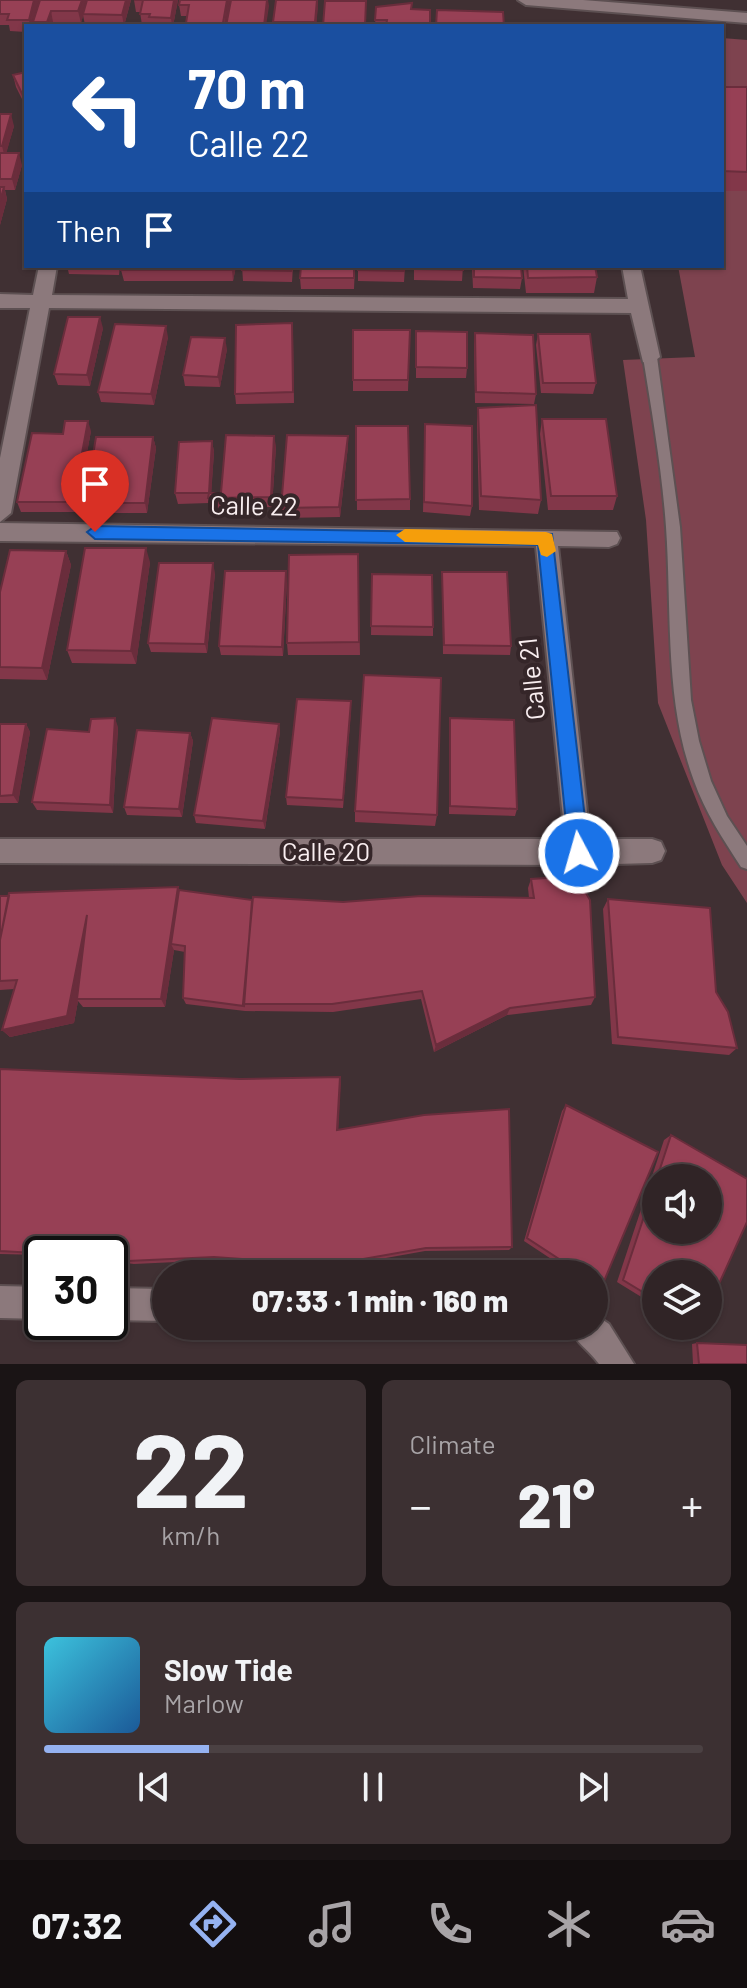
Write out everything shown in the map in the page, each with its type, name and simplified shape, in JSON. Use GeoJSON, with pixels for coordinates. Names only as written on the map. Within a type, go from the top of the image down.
{"type":"FeatureCollection","features":[{"type":"Feature","properties":{"kind":"street"},"geometry":{"type":"LineString","coordinates":[[526,0],[747,18]]}},
{"type":"Feature","properties":{"kind":"street"},"geometry":{"type":"LineString","coordinates":[[592,5],[595,24]]}},
{"type":"Feature","properties":{"kind":"street"},"geometry":{"type":"LineString","coordinates":[[0,513],[47,268]]}},
{"type":"Feature","properties":{"kind":"street"},"geometry":{"type":"LineString","coordinates":[[631,268],[650,357]]}},
{"type":"Feature","properties":{"kind":"street"},"geometry":{"type":"LineString","coordinates":[[0,301],[638,306]]}},
{"type":"Feature","properties":{"kind":"street","name":"Calle 22"},"geometry":{"type":"LineString","coordinates":[[0,532],[507,536],[546,539]]}},
{"type":"Feature","properties":{"kind":"street"},"geometry":{"type":"LineString","coordinates":[[546,539],[609,538]]}},
{"type":"Feature","properties":{"kind":"street","name":"Calle 21"},"geometry":{"type":"LineString","coordinates":[[546,539],[579,853]]}},
{"type":"Feature","properties":{"kind":"street","name":"Calle 20"},"geometry":{"type":"LineString","coordinates":[[0,851],[652,851]]}},
{"type":"Feature","properties":{"kind":"street"},"geometry":{"type":"LineString","coordinates":[[0,1302],[24,1303]]}},
{"type":"Feature","properties":{"kind":"street"},"geometry":{"type":"LineString","coordinates":[[128,1304],[152,1305]]}},
{"type":"Feature","properties":{"kind":"street"},"geometry":{"type":"LineString","coordinates":[[601,1340],[618,1364]]}},
{"type":"Feature","properties":{"kind":"lane"},"geometry":{"type":"LineString","coordinates":[[650,357],[673,529],[679,688],[694,765],[747,861]]}},
{"type":"Feature","properties":{"kind":"shaded area"},"geometry":{"type":"Polygon","coordinates":[[[724,38],[747,40],[747,903],[722,865],[658,703],[646,520],[623,360],[695,357],[678,268],[724,268],[724,38]]]}},
{"type":"Feature","properties":{"kind":"building"},"geometry":{"type":"Polygon","coordinates":[[[0,0],[34,0],[29,20],[7,20],[9,14],[0,14],[0,0]]]}},
{"type":"Feature","properties":{"kind":"building"},"geometry":{"type":"Polygon","coordinates":[[[40,0],[82,0],[78,11],[51,11],[47,22],[33,22],[40,0]]]}},
{"type":"Feature","properties":{"kind":"building"},"geometry":{"type":"Polygon","coordinates":[[[87,0],[126,0],[122,15],[83,14],[87,0]]]}},
{"type":"Feature","properties":{"kind":"building"},"geometry":{"type":"Polygon","coordinates":[[[143,0],[174,0],[171,18],[140,14],[143,0]]]}},
{"type":"Feature","properties":{"kind":"building"},"geometry":{"type":"Polygon","coordinates":[[[180,0],[227,0],[223,23],[186,23],[189,5],[179,5],[180,0]]]}},
{"type":"Feature","properties":{"kind":"building"},"geometry":{"type":"Polygon","coordinates":[[[231,0],[267,0],[264,24],[226,24],[231,0]]]}},
{"type":"Feature","properties":{"kind":"building"},"geometry":{"type":"Polygon","coordinates":[[[276,0],[317,0],[315,22],[273,22],[276,0]]]}},
{"type":"Feature","properties":{"kind":"building"},"geometry":{"type":"Polygon","coordinates":[[[325,1],[366,1],[365,24],[323,24],[325,1]]]}},
{"type":"Feature","properties":{"kind":"building"},"geometry":{"type":"Polygon","coordinates":[[[412,3],[411,9],[430,10],[430,24],[386,24],[387,20],[375,20],[376,7],[412,3]]]}},
{"type":"Feature","properties":{"kind":"building"},"geometry":{"type":"Polygon","coordinates":[[[437,10],[503,12],[504,24],[436,24],[437,10]]]}},
{"type":"Feature","properties":{"kind":"building"},"geometry":{"type":"Polygon","coordinates":[[[24,72],[24,98],[13,75],[24,72]]]}},
{"type":"Feature","properties":{"kind":"building"},"geometry":{"type":"Polygon","coordinates":[[[724,87],[747,87],[747,172],[724,171],[724,87]]]}},
{"type":"Feature","properties":{"kind":"building"},"geometry":{"type":"Polygon","coordinates":[[[0,114],[11,114],[2,146],[0,146],[0,114]]]}},
{"type":"Feature","properties":{"kind":"building"},"geometry":{"type":"Polygon","coordinates":[[[0,153],[19,153],[12,179],[0,179],[0,153]]]}},
{"type":"Feature","properties":{"kind":"building"},"geometry":{"type":"Polygon","coordinates":[[[122,268],[232,268],[232,270],[122,268]]]}},
{"type":"Feature","properties":{"kind":"building"},"geometry":{"type":"Polygon","coordinates":[[[242,268],[292,268],[291,271],[242,268]]]}},
{"type":"Feature","properties":{"kind":"building"},"geometry":{"type":"Polygon","coordinates":[[[301,268],[354,268],[354,278],[300,278],[301,268]]]}},
{"type":"Feature","properties":{"kind":"building"},"geometry":{"type":"Polygon","coordinates":[[[358,268],[405,268],[404,271],[358,268]]]}},
{"type":"Feature","properties":{"kind":"building"},"geometry":{"type":"Polygon","coordinates":[[[463,268],[463,270],[415,269],[463,268]]]}},
{"type":"Feature","properties":{"kind":"building"},"geometry":{"type":"Polygon","coordinates":[[[474,268],[521,268],[522,278],[474,277],[474,268]]]}},
{"type":"Feature","properties":{"kind":"building"},"geometry":{"type":"Polygon","coordinates":[[[527,268],[595,268],[597,277],[528,278],[527,268]]]}},
{"type":"Feature","properties":{"kind":"building"},"geometry":{"type":"Polygon","coordinates":[[[68,317],[100,317],[87,375],[54,374],[68,317]]]}},
{"type":"Feature","properties":{"kind":"building"},"geometry":{"type":"Polygon","coordinates":[[[292,323],[293,392],[235,394],[236,325],[292,323]]]}},
{"type":"Feature","properties":{"kind":"building"},"geometry":{"type":"Polygon","coordinates":[[[115,324],[166,326],[151,394],[98,392],[115,324]]]}},
{"type":"Feature","properties":{"kind":"building"},"geometry":{"type":"Polygon","coordinates":[[[353,330],[410,330],[408,380],[353,380],[353,330]]]}},
{"type":"Feature","properties":{"kind":"building"},"geometry":{"type":"Polygon","coordinates":[[[416,331],[467,332],[467,368],[416,367],[416,331]]]}},
{"type":"Feature","properties":{"kind":"building"},"geometry":{"type":"Polygon","coordinates":[[[475,333],[533,335],[536,394],[476,392],[475,333]]]}},
{"type":"Feature","properties":{"kind":"building"},"geometry":{"type":"Polygon","coordinates":[[[538,334],[590,334],[596,383],[543,383],[538,334]]]}},
{"type":"Feature","properties":{"kind":"building"},"geometry":{"type":"Polygon","coordinates":[[[191,337],[225,338],[218,377],[183,375],[191,337]]]}},
{"type":"Feature","properties":{"kind":"building"},"geometry":{"type":"Polygon","coordinates":[[[536,405],[541,500],[481,496],[478,408],[536,405]]]}},
{"type":"Feature","properties":{"kind":"building"},"geometry":{"type":"Polygon","coordinates":[[[542,419],[606,419],[617,496],[551,496],[542,419]]]}},
{"type":"Feature","properties":{"kind":"building"},"geometry":{"type":"Polygon","coordinates":[[[65,421],[88,421],[73,502],[17,502],[32,433],[63,434],[65,421]]]}},
{"type":"Feature","properties":{"kind":"building"},"geometry":{"type":"Polygon","coordinates":[[[425,424],[472,426],[472,506],[424,502],[425,424]]]}},
{"type":"Feature","properties":{"kind":"building"},"geometry":{"type":"Polygon","coordinates":[[[356,426],[408,426],[410,499],[356,500],[356,426]]]}},
{"type":"Feature","properties":{"kind":"building"},"geometry":{"type":"Polygon","coordinates":[[[226,435],[274,436],[271,497],[208,498],[209,493],[221,493],[226,435]]]}},
{"type":"Feature","properties":{"kind":"building"},"geometry":{"type":"Polygon","coordinates":[[[287,435],[348,436],[339,507],[281,508],[287,435]]]}},
{"type":"Feature","properties":{"kind":"building"},"geometry":{"type":"Polygon","coordinates":[[[96,437],[153,437],[145,503],[85,503],[96,437]]]}},
{"type":"Feature","properties":{"kind":"building"},"geometry":{"type":"Polygon","coordinates":[[[212,441],[209,493],[175,493],[179,442],[212,441]]]}},
{"type":"Feature","properties":{"kind":"building"},"geometry":{"type":"Polygon","coordinates":[[[85,548],[146,548],[131,651],[67,650],[85,548]]]}},
{"type":"Feature","properties":{"kind":"building"},"geometry":{"type":"Polygon","coordinates":[[[10,550],[66,551],[42,668],[0,667],[0,592],[10,550]]]}},
{"type":"Feature","properties":{"kind":"building"},"geometry":{"type":"Polygon","coordinates":[[[358,554],[359,642],[287,643],[289,555],[358,554]]]}},
{"type":"Feature","properties":{"kind":"building"},"geometry":{"type":"Polygon","coordinates":[[[159,563],[213,563],[205,644],[148,643],[159,563]]]}},
{"type":"Feature","properties":{"kind":"building"},"geometry":{"type":"Polygon","coordinates":[[[225,571],[286,571],[282,647],[219,646],[225,571]]]}},
{"type":"Feature","properties":{"kind":"building"},"geometry":{"type":"Polygon","coordinates":[[[442,572],[507,572],[511,646],[444,645],[442,572]]]}},
{"type":"Feature","properties":{"kind":"building"},"geometry":{"type":"Polygon","coordinates":[[[372,574],[432,575],[433,627],[371,626],[372,574]]]}},
{"type":"Feature","properties":{"kind":"building"},"geometry":{"type":"Polygon","coordinates":[[[364,675],[441,678],[437,815],[355,811],[364,675]]]}},
{"type":"Feature","properties":{"kind":"building"},"geometry":{"type":"Polygon","coordinates":[[[297,699],[351,701],[343,800],[286,797],[297,699]]]}},
{"type":"Feature","properties":{"kind":"building"},"geometry":{"type":"Polygon","coordinates":[[[115,718],[110,805],[32,802],[47,729],[89,732],[91,719],[115,718]]]}},
{"type":"Feature","properties":{"kind":"building"},"geometry":{"type":"Polygon","coordinates":[[[212,718],[279,724],[263,821],[194,815],[212,718]]]}},
{"type":"Feature","properties":{"kind":"building"},"geometry":{"type":"Polygon","coordinates":[[[450,718],[514,720],[517,809],[450,806],[450,718]]]}},
{"type":"Feature","properties":{"kind":"building"},"geometry":{"type":"Polygon","coordinates":[[[0,724],[26,724],[13,795],[0,796],[0,724]]]}},
{"type":"Feature","properties":{"kind":"building"},"geometry":{"type":"Polygon","coordinates":[[[137,730],[190,733],[179,809],[124,807],[137,730]]]}},
{"type":"Feature","properties":{"kind":"building"},"geometry":{"type":"Polygon","coordinates":[[[576,876],[590,900],[595,997],[510,1008],[436,1045],[422,991],[332,1004],[243,1004],[253,897],[343,902],[421,896],[534,898],[531,879],[576,876]]]}},
{"type":"Feature","properties":{"kind":"building"},"geometry":{"type":"Polygon","coordinates":[[[178,887],[161,999],[77,999],[87,915],[67,1016],[2,1030],[17,980],[0,981],[0,940],[9,893],[178,887]]]}},
{"type":"Feature","properties":{"kind":"building"},"geometry":{"type":"Polygon","coordinates":[[[179,890],[252,900],[244,1006],[183,998],[185,946],[171,944],[179,890]]]}},
{"type":"Feature","properties":{"kind":"building"},"geometry":{"type":"Polygon","coordinates":[[[0,896],[9,896],[0,940],[0,896]]]}},
{"type":"Feature","properties":{"kind":"building"},"geometry":{"type":"Polygon","coordinates":[[[608,899],[710,908],[716,992],[728,1012],[737,1048],[618,1037],[608,899]]]}},
{"type":"Feature","properties":{"kind":"building"},"geometry":{"type":"Polygon","coordinates":[[[0,1069],[240,1079],[340,1077],[337,1130],[424,1115],[509,1109],[512,1247],[426,1248],[358,1260],[214,1257],[128,1261],[128,1236],[24,1236],[24,1252],[0,1251],[0,1069]]]}},
{"type":"Feature","properties":{"kind":"building"},"geometry":{"type":"Polygon","coordinates":[[[566,1105],[658,1152],[653,1164],[642,1164],[642,1190],[608,1272],[608,1260],[561,1260],[527,1238],[566,1105]]]}},
{"type":"Feature","properties":{"kind":"building"},"geometry":{"type":"Polygon","coordinates":[[[671,1135],[721,1164],[662,1164],[671,1135]]]}},
{"type":"Feature","properties":{"kind":"building"},"geometry":{"type":"Polygon","coordinates":[[[722,1165],[747,1179],[747,1222],[722,1277],[722,1260],[642,1260],[642,1292],[623,1280],[642,1222],[642,1244],[722,1244],[722,1165]]]}},
{"type":"Feature","properties":{"kind":"building"},"geometry":{"type":"Polygon","coordinates":[[[697,1343],[747,1345],[747,1364],[699,1364],[697,1343]]]}},
{"type":"Feature","properties":{"kind":"slow traffic"},"geometry":{"type":"LineString","coordinates":[[405,535],[546,539],[547,551]]}},
{"type":"Feature","properties":{"kind":"route"},"geometry":{"type":"LineString","coordinates":[[95,532],[546,539],[579,853]]}}]}
